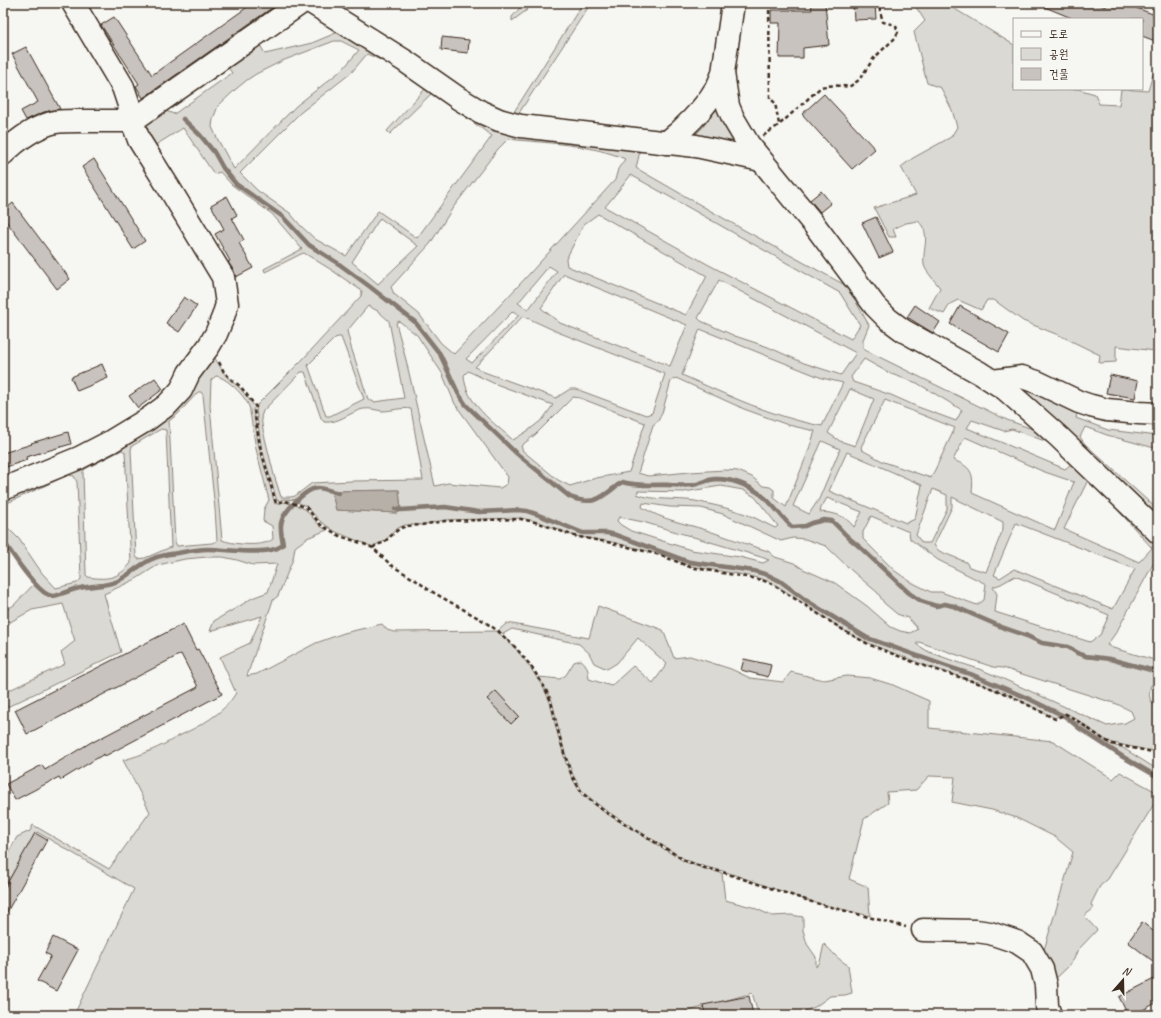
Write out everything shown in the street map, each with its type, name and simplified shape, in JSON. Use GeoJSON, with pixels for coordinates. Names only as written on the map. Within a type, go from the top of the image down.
{"type":"FeatureCollection","features":[{"type":"Feature","properties":{"kind":"street"},"geometry":{"type":"LineString","coordinates":[[3,489],[79,458],[110,442],[148,419],[167,405],[181,390],[189,373],[209,346],[223,317],[226,304],[223,277],[139,140],[132,122],[129,105],[123,87],[73,3]]}},
{"type":"Feature","properties":{"kind":"street"},"geometry":{"type":"LineString","coordinates":[[3,154],[25,135],[55,122],[132,122],[301,3]]}},
{"type":"Feature","properties":{"kind":"street"},"geometry":{"type":"LineString","coordinates":[[312,3],[405,61],[475,108],[499,120],[521,126],[755,153]]}},
{"type":"Feature","properties":{"kind":"street"},"geometry":{"type":"LineString","coordinates":[[666,143],[677,134],[716,90],[723,73],[734,3]]}},
{"type":"Feature","properties":{"kind":"street"},"geometry":{"type":"LineString","coordinates":[[723,73],[728,106],[733,118],[755,153],[816,227],[875,306],[888,319],[904,330],[1005,389],[1059,437],[1158,532]]}},
{"type":"Feature","properties":{"kind":"street"},"geometry":{"type":"LineString","coordinates":[[993,381],[1016,377],[1029,378],[1079,402],[1091,406],[1107,410],[1158,414]]}},
{"type":"Feature","properties":{"kind":"street"},"geometry":{"type":"LineString","coordinates":[[923,930],[976,931],[990,933],[1022,945],[1032,952],[1042,968],[1046,985],[1047,1006],[1050,1015]]}},
{"type":"Feature","properties":{"kind":"path"},"geometry":{"type":"LineString","coordinates":[[769,3],[770,98],[775,103],[779,125]]}},
{"type":"Feature","properties":{"kind":"path"},"geometry":{"type":"LineString","coordinates":[[755,153],[779,125],[821,87],[832,85],[849,87],[859,80],[874,58],[895,38],[898,32],[896,26],[883,22],[880,3]]}},
{"type":"Feature","properties":{"kind":"path"},"geometry":{"type":"LineString","coordinates":[[1145,3],[1158,8]]}},
{"type":"Feature","properties":{"kind":"path"},"geometry":{"type":"LineString","coordinates":[[209,346],[224,372],[241,387],[256,406],[254,410],[260,446],[276,503],[285,501],[306,507],[321,525],[327,529],[340,536],[373,548],[391,565],[429,590],[482,620],[498,631],[516,648],[531,666],[545,688],[551,701],[564,753],[572,776],[582,793],[604,811],[686,861],[812,902],[901,926],[923,930]]}},
{"type":"Feature","properties":{"kind":"path"},"geometry":{"type":"LineString","coordinates":[[373,548],[376,545],[387,541],[399,529],[406,526],[421,525],[445,520],[513,518],[531,521],[574,536],[612,543],[660,555],[690,567],[703,568],[762,580],[772,584],[848,633],[870,645],[1011,696],[1055,719],[1066,714],[1103,740],[1112,744],[1158,753]]}},
{"type":"Feature","properties":{"kind":"green space"},"geometry":{"type":"Polygon","coordinates":[[[524,3],[532,3],[527,10],[512,21],[512,17],[524,3]]]}},
{"type":"Feature","properties":{"kind":"green space"},"geometry":{"type":"Polygon","coordinates":[[[583,3],[591,3],[517,116],[644,133],[670,127],[691,109],[714,74],[717,62],[724,3],[727,3],[720,66],[717,77],[713,86],[678,128],[670,133],[651,137],[548,126],[509,119],[484,110],[473,103],[475,100],[512,115],[583,3]]]}},
{"type":"Feature","properties":{"kind":"green space"},"geometry":{"type":"Polygon","coordinates":[[[927,5],[950,6],[1013,44],[1013,90],[1081,90],[1095,94],[1099,104],[1119,105],[1121,90],[1148,91],[1153,74],[1158,71],[1158,332],[1155,351],[1116,346],[1116,362],[1099,363],[1100,355],[1061,336],[1023,321],[994,300],[987,300],[981,310],[958,300],[950,304],[944,314],[929,308],[940,288],[926,270],[924,265],[926,242],[925,231],[918,221],[906,223],[893,229],[896,237],[889,237],[874,208],[916,195],[901,167],[913,158],[951,137],[957,127],[952,110],[941,88],[927,83],[914,32],[925,21],[916,7],[927,5]]]}},
{"type":"Feature","properties":{"kind":"green space"},"geometry":{"type":"Polygon","coordinates":[[[343,30],[431,85],[479,118],[501,128],[549,136],[641,147],[636,168],[744,230],[843,284],[849,281],[862,296],[856,302],[869,325],[863,340],[863,349],[1007,420],[1052,436],[1088,469],[1158,541],[1158,555],[1117,631],[1107,645],[1158,661],[1158,670],[1110,658],[1086,655],[1068,646],[1043,642],[1027,634],[1004,627],[954,604],[945,603],[936,605],[921,600],[910,592],[862,547],[849,537],[833,520],[824,519],[805,525],[793,526],[761,493],[750,486],[731,479],[718,477],[697,484],[688,485],[622,481],[597,499],[577,499],[571,496],[516,453],[467,404],[458,393],[441,354],[415,322],[340,263],[310,244],[284,216],[237,183],[224,167],[215,151],[201,134],[184,118],[182,118],[182,120],[199,135],[213,152],[222,168],[236,184],[282,218],[308,246],[339,265],[414,323],[439,355],[457,394],[465,405],[515,454],[561,492],[576,501],[597,501],[622,483],[644,486],[696,486],[711,482],[726,481],[738,484],[765,499],[792,528],[806,527],[824,521],[832,522],[848,539],[908,594],[920,602],[936,607],[945,605],[953,607],[1042,644],[1068,648],[1086,658],[1110,660],[1158,673],[1158,687],[1151,685],[1150,696],[1151,701],[1158,709],[1158,752],[1113,743],[1104,739],[1066,713],[1062,714],[1026,696],[973,674],[867,636],[808,600],[781,580],[754,570],[689,560],[617,534],[607,532],[583,532],[537,513],[518,509],[479,511],[445,506],[401,509],[399,490],[335,491],[318,487],[311,488],[296,500],[285,499],[278,501],[261,445],[256,410],[257,405],[303,359],[361,296],[362,291],[304,253],[265,272],[264,269],[302,249],[272,214],[232,185],[220,172],[214,174],[183,128],[154,146],[178,186],[172,185],[146,143],[145,128],[148,123],[163,110],[174,114],[232,73],[224,62],[258,41],[265,54],[312,43],[343,30]],[[334,41],[282,61],[256,74],[236,89],[218,106],[213,119],[212,127],[234,169],[296,106],[343,69],[359,50],[341,41],[334,41]],[[367,54],[351,73],[300,113],[240,173],[258,191],[290,213],[315,239],[346,256],[378,211],[417,238],[492,136],[432,93],[390,134],[387,131],[425,89],[392,65],[367,54]],[[508,139],[498,149],[452,209],[430,244],[391,287],[394,294],[419,314],[441,343],[454,354],[615,180],[618,169],[625,159],[598,150],[583,147],[508,139]],[[631,175],[605,207],[709,265],[851,339],[860,325],[840,293],[631,175]],[[598,214],[584,224],[566,259],[567,266],[686,315],[707,276],[598,214]],[[380,218],[352,262],[378,284],[418,246],[380,218]],[[549,266],[518,303],[528,310],[557,271],[549,266]],[[564,274],[541,308],[560,323],[670,366],[687,325],[564,274]],[[719,280],[698,318],[701,321],[735,336],[768,347],[804,363],[841,375],[856,353],[719,280]],[[368,306],[347,331],[368,399],[374,402],[404,398],[389,321],[378,311],[368,306]],[[513,311],[466,359],[472,363],[519,315],[513,311]],[[523,316],[475,367],[484,372],[556,398],[570,389],[576,389],[646,415],[652,413],[665,374],[560,333],[523,316]],[[399,321],[396,323],[435,486],[448,483],[500,488],[507,484],[508,477],[455,404],[442,373],[417,335],[399,321]],[[700,329],[682,375],[733,398],[786,417],[822,426],[843,383],[822,378],[700,329]],[[341,337],[335,338],[308,365],[326,416],[330,416],[364,399],[341,337]],[[864,359],[851,377],[853,382],[891,395],[956,421],[962,410],[917,383],[891,374],[864,359]],[[468,371],[464,375],[466,385],[469,395],[489,419],[513,440],[543,419],[553,405],[493,383],[468,371]],[[301,372],[263,411],[261,417],[274,475],[281,497],[295,496],[312,483],[423,480],[411,409],[404,408],[382,411],[363,409],[339,420],[324,422],[321,418],[305,372],[301,372]],[[676,378],[671,381],[662,413],[658,421],[653,425],[638,473],[648,476],[725,470],[738,471],[752,477],[763,486],[770,487],[774,490],[774,498],[786,507],[815,431],[788,425],[744,409],[676,378]],[[850,389],[828,433],[840,441],[855,446],[874,399],[850,389]],[[573,397],[536,434],[521,446],[523,451],[558,480],[570,486],[596,478],[629,472],[645,423],[580,398],[573,397]],[[885,400],[861,447],[862,450],[884,462],[931,478],[955,428],[885,400]],[[972,420],[967,428],[1065,469],[1071,464],[1053,444],[1012,429],[1004,431],[972,420]],[[965,437],[953,460],[964,465],[970,472],[973,480],[972,493],[1055,530],[1074,482],[1042,471],[965,437]],[[822,441],[793,506],[809,514],[819,499],[840,449],[822,441]],[[847,452],[829,491],[906,523],[915,519],[922,485],[847,452]],[[1089,478],[1064,529],[1139,562],[1152,548],[1089,478]],[[721,486],[684,492],[638,491],[637,494],[650,498],[688,500],[710,504],[748,515],[775,528],[778,526],[755,497],[743,490],[721,486]],[[933,489],[916,535],[922,543],[930,543],[947,509],[947,495],[933,489]],[[952,497],[952,507],[934,545],[939,551],[966,562],[969,567],[986,572],[1003,529],[1003,522],[952,497]],[[827,498],[820,512],[843,517],[854,527],[862,512],[827,498]],[[643,503],[642,507],[665,518],[768,551],[775,557],[794,563],[803,569],[835,583],[867,606],[891,627],[910,633],[918,629],[908,618],[897,614],[884,603],[878,593],[826,546],[805,539],[793,538],[781,541],[723,514],[701,508],[670,507],[643,503]],[[871,516],[863,532],[863,539],[895,571],[911,582],[931,592],[941,592],[977,605],[984,600],[986,584],[938,560],[910,539],[909,532],[871,516]],[[619,517],[617,521],[631,531],[691,550],[740,557],[763,563],[769,560],[643,522],[619,517]],[[1016,523],[994,575],[1000,578],[1014,569],[1113,609],[1135,569],[1016,523]],[[1015,576],[993,587],[997,594],[995,612],[1090,642],[1100,635],[1109,615],[1015,576]],[[919,642],[916,644],[929,652],[999,677],[1107,726],[1125,723],[1134,718],[1131,711],[1117,704],[1003,668],[993,667],[919,642]]]}},
{"type":"Feature","properties":{"kind":"green space"},"geometry":{"type":"Polygon","coordinates":[[[718,107],[739,144],[691,139],[702,128],[718,107]]]}},
{"type":"Feature","properties":{"kind":"green space"},"geometry":{"type":"Polygon","coordinates":[[[214,357],[223,372],[240,388],[255,407],[253,410],[259,447],[275,504],[285,502],[292,504],[281,522],[282,544],[277,548],[267,549],[237,550],[207,548],[165,554],[144,562],[117,580],[108,583],[82,586],[53,595],[44,592],[20,563],[3,538],[3,521],[19,539],[42,573],[56,588],[77,583],[81,579],[77,482],[74,476],[68,475],[3,505],[3,492],[92,455],[214,357]],[[216,376],[211,380],[210,406],[222,540],[231,543],[243,544],[266,543],[273,539],[272,526],[263,521],[264,509],[269,500],[256,449],[249,407],[238,390],[226,380],[216,376]],[[198,392],[178,414],[169,421],[175,542],[177,546],[212,543],[217,541],[215,509],[203,395],[201,392],[198,392]],[[161,429],[132,446],[136,556],[138,559],[145,558],[171,547],[166,430],[161,429]],[[122,450],[85,469],[83,472],[86,575],[88,577],[95,578],[112,577],[117,575],[131,563],[125,452],[122,450]]]}},
{"type":"Feature","properties":{"kind":"green space"},"geometry":{"type":"Polygon","coordinates":[[[1015,381],[1078,409],[1076,418],[1108,430],[1158,436],[1158,449],[1107,435],[1085,427],[1080,437],[1085,444],[1158,510],[1158,525],[1016,388],[1015,381]]]}},
{"type":"Feature","properties":{"kind":"green space"},"geometry":{"type":"Polygon","coordinates":[[[318,489],[332,493],[336,510],[397,513],[401,511],[445,508],[479,513],[527,512],[582,534],[607,534],[616,536],[688,563],[754,572],[768,576],[780,582],[807,602],[866,639],[972,675],[1060,715],[1055,718],[1011,696],[870,644],[848,633],[773,583],[762,579],[690,566],[660,554],[612,542],[574,536],[539,522],[521,518],[445,520],[421,525],[405,525],[398,528],[383,542],[373,547],[336,532],[321,522],[306,506],[297,502],[306,494],[318,489]]]}},
{"type":"Feature","properties":{"kind":"green space"},"geometry":{"type":"Polygon","coordinates":[[[295,505],[305,509],[320,526],[327,530],[307,538],[295,547],[293,559],[278,596],[273,600],[247,676],[257,674],[316,643],[344,633],[382,624],[387,630],[394,632],[497,631],[516,649],[544,689],[550,702],[566,763],[581,794],[604,812],[685,862],[722,873],[725,900],[752,907],[772,916],[791,915],[803,917],[803,930],[807,944],[816,957],[816,967],[820,962],[824,944],[838,958],[848,965],[852,993],[830,996],[815,1007],[793,1015],[759,1015],[752,993],[675,1015],[74,1015],[134,889],[37,832],[3,890],[3,863],[17,837],[30,831],[33,825],[109,869],[150,812],[123,760],[151,750],[202,724],[217,714],[231,701],[236,693],[220,657],[250,643],[262,616],[210,631],[214,621],[252,598],[268,592],[277,564],[253,565],[223,557],[207,557],[185,559],[158,565],[136,579],[104,594],[121,652],[3,709],[3,693],[65,664],[61,652],[75,641],[63,604],[32,610],[12,621],[3,629],[3,612],[14,605],[34,584],[43,594],[53,597],[82,588],[108,585],[118,582],[154,559],[178,553],[207,550],[267,552],[278,550],[284,545],[284,519],[295,505]]]}},
{"type":"Feature","properties":{"kind":"green space"},"geometry":{"type":"Polygon","coordinates":[[[598,606],[663,630],[674,658],[690,656],[731,669],[750,678],[783,682],[791,672],[824,680],[847,676],[870,678],[893,685],[929,701],[929,728],[1053,741],[1113,779],[1120,772],[1158,793],[1158,803],[1154,804],[1108,879],[1100,886],[1091,904],[1093,909],[1084,916],[1097,930],[1077,951],[1069,966],[1048,986],[1029,945],[1044,950],[1073,852],[1055,837],[1017,818],[992,810],[952,802],[955,777],[929,776],[916,790],[887,792],[888,803],[864,819],[849,879],[868,887],[870,916],[812,902],[723,871],[686,860],[605,810],[583,792],[573,775],[565,753],[552,701],[539,677],[560,679],[566,675],[574,662],[581,660],[586,666],[589,679],[611,686],[633,666],[653,683],[667,664],[638,638],[617,663],[607,669],[594,663],[589,653],[579,644],[512,629],[503,634],[499,630],[507,623],[589,638],[598,606]]]}},
{"type":"Feature","properties":{"kind":"green space"},"geometry":{"type":"Polygon","coordinates":[[[1064,715],[1103,740],[1112,745],[1123,748],[1158,770],[1158,776],[1098,739],[1064,715]]]}},
{"type":"Feature","properties":{"kind":"shaded area"},"geometry":{"type":"Polygon","coordinates":[[[399,490],[401,511],[397,513],[336,510],[332,493],[335,491],[399,490]]]}},
{"type":"Feature","properties":{"kind":"building"},"geometry":{"type":"Polygon","coordinates":[[[253,3],[279,3],[143,98],[136,86],[139,84],[101,25],[114,17],[152,75],[253,3]]]}},
{"type":"Feature","properties":{"kind":"building"},"geometry":{"type":"Polygon","coordinates":[[[811,3],[825,3],[829,45],[803,48],[803,58],[779,58],[780,23],[771,23],[771,10],[812,10],[811,3]]]}},
{"type":"Feature","properties":{"kind":"building"},"geometry":{"type":"Polygon","coordinates":[[[853,3],[875,3],[876,19],[854,20],[853,3]]]}},
{"type":"Feature","properties":{"kind":"building"},"geometry":{"type":"Polygon","coordinates":[[[1035,3],[1095,3],[1106,7],[1107,3],[1123,3],[1158,16],[1158,42],[1143,36],[1143,18],[1072,18],[1035,3]]]}},
{"type":"Feature","properties":{"kind":"building"},"geometry":{"type":"Polygon","coordinates":[[[442,37],[469,40],[468,53],[441,50],[442,37]]]}},
{"type":"Feature","properties":{"kind":"building"},"geometry":{"type":"Polygon","coordinates":[[[26,47],[60,109],[44,112],[26,120],[21,111],[38,102],[12,54],[26,47]]]}},
{"type":"Feature","properties":{"kind":"building"},"geometry":{"type":"Polygon","coordinates":[[[824,94],[875,149],[852,169],[802,114],[824,94]]]}},
{"type":"Feature","properties":{"kind":"building"},"geometry":{"type":"Polygon","coordinates":[[[94,159],[145,241],[133,249],[82,167],[94,159]]]}},
{"type":"Feature","properties":{"kind":"building"},"geometry":{"type":"Polygon","coordinates":[[[821,191],[831,203],[820,212],[810,200],[821,191]]]}},
{"type":"Feature","properties":{"kind":"building"},"geometry":{"type":"Polygon","coordinates":[[[227,196],[237,215],[232,218],[244,240],[239,243],[253,268],[236,277],[228,262],[230,261],[215,234],[224,229],[211,205],[227,196]]]}},
{"type":"Feature","properties":{"kind":"building"},"geometry":{"type":"Polygon","coordinates":[[[13,203],[70,279],[57,289],[3,217],[3,211],[13,203]]]}},
{"type":"Feature","properties":{"kind":"building"},"geometry":{"type":"Polygon","coordinates":[[[876,217],[893,252],[879,258],[862,223],[876,217]]]}},
{"type":"Feature","properties":{"kind":"building"},"geometry":{"type":"Polygon","coordinates":[[[184,297],[197,306],[179,332],[166,323],[184,297]]]}},
{"type":"Feature","properties":{"kind":"building"},"geometry":{"type":"Polygon","coordinates":[[[915,305],[940,322],[933,333],[907,317],[915,305]]]}},
{"type":"Feature","properties":{"kind":"building"},"geometry":{"type":"Polygon","coordinates":[[[960,306],[1009,334],[999,352],[950,324],[960,306]]]}},
{"type":"Feature","properties":{"kind":"building"},"geometry":{"type":"Polygon","coordinates":[[[102,364],[108,378],[77,391],[71,377],[102,364]]]}},
{"type":"Feature","properties":{"kind":"building"},"geometry":{"type":"Polygon","coordinates":[[[1110,375],[1138,381],[1135,398],[1106,393],[1110,375]]]}},
{"type":"Feature","properties":{"kind":"building"},"geometry":{"type":"Polygon","coordinates":[[[155,378],[163,389],[138,408],[129,396],[155,378]]]}},
{"type":"Feature","properties":{"kind":"building"},"geometry":{"type":"Polygon","coordinates":[[[68,432],[71,444],[26,457],[27,460],[3,468],[3,453],[68,432]]]}},
{"type":"Feature","properties":{"kind":"building"},"geometry":{"type":"Polygon","coordinates":[[[183,624],[196,650],[198,649],[222,694],[105,756],[104,754],[61,780],[59,777],[15,800],[6,784],[42,765],[45,770],[93,741],[198,687],[181,654],[27,734],[15,710],[183,624]]]}},
{"type":"Feature","properties":{"kind":"building"},"geometry":{"type":"Polygon","coordinates":[[[744,659],[771,665],[768,677],[741,670],[744,659]]]}},
{"type":"Feature","properties":{"kind":"building"},"geometry":{"type":"Polygon","coordinates":[[[496,691],[519,716],[511,724],[487,699],[496,691]]]}},
{"type":"Feature","properties":{"kind":"building"},"geometry":{"type":"Polygon","coordinates":[[[35,833],[47,840],[3,919],[3,891],[35,833]]]}},
{"type":"Feature","properties":{"kind":"building"},"geometry":{"type":"Polygon","coordinates":[[[1142,922],[1158,935],[1158,965],[1128,942],[1142,922]]]}},
{"type":"Feature","properties":{"kind":"building"},"geometry":{"type":"Polygon","coordinates":[[[53,937],[78,950],[56,991],[37,981],[51,956],[45,953],[53,937]]]}},
{"type":"Feature","properties":{"kind":"building"},"geometry":{"type":"Polygon","coordinates":[[[1158,977],[1158,1002],[1133,1015],[1128,1015],[1119,997],[1158,977]]]}},
{"type":"Feature","properties":{"kind":"building"},"geometry":{"type":"Polygon","coordinates":[[[749,996],[753,1015],[705,1015],[703,1005],[749,996]]]}},
{"type":"Feature","properties":{"kind":"waterway"},"geometry":{"type":"LineString","coordinates":[[183,119],[200,135],[214,152],[223,168],[236,184],[283,217],[309,245],[339,264],[415,322],[440,354],[458,393],[466,405],[516,453],[570,497],[579,500],[593,500],[604,496],[622,482],[644,485],[686,485],[720,479],[738,483],[750,488],[765,498],[792,527],[805,526],[824,520],[832,521],[909,593],[921,601],[936,606],[945,604],[953,606],[1042,643],[1068,647],[1077,653],[1086,656],[1110,659],[1158,672]]}},
{"type":"Feature","properties":{"kind":"waterway"},"geometry":{"type":"LineString","coordinates":[[3,540],[18,563],[40,589],[47,594],[55,596],[81,588],[113,583],[147,562],[164,555],[205,549],[247,552],[276,549],[283,545],[281,528],[283,518],[296,501],[307,492],[318,488],[339,493]]}},
{"type":"Feature","properties":{"kind":"waterway"},"geometry":{"type":"LineString","coordinates":[[395,509],[401,510],[445,507],[479,512],[527,511],[583,533],[607,533],[616,535],[689,562],[754,571],[768,575],[780,581],[807,601],[867,638],[973,675],[1025,697],[1066,717],[1079,728],[1123,757],[1158,777]]}}]}
